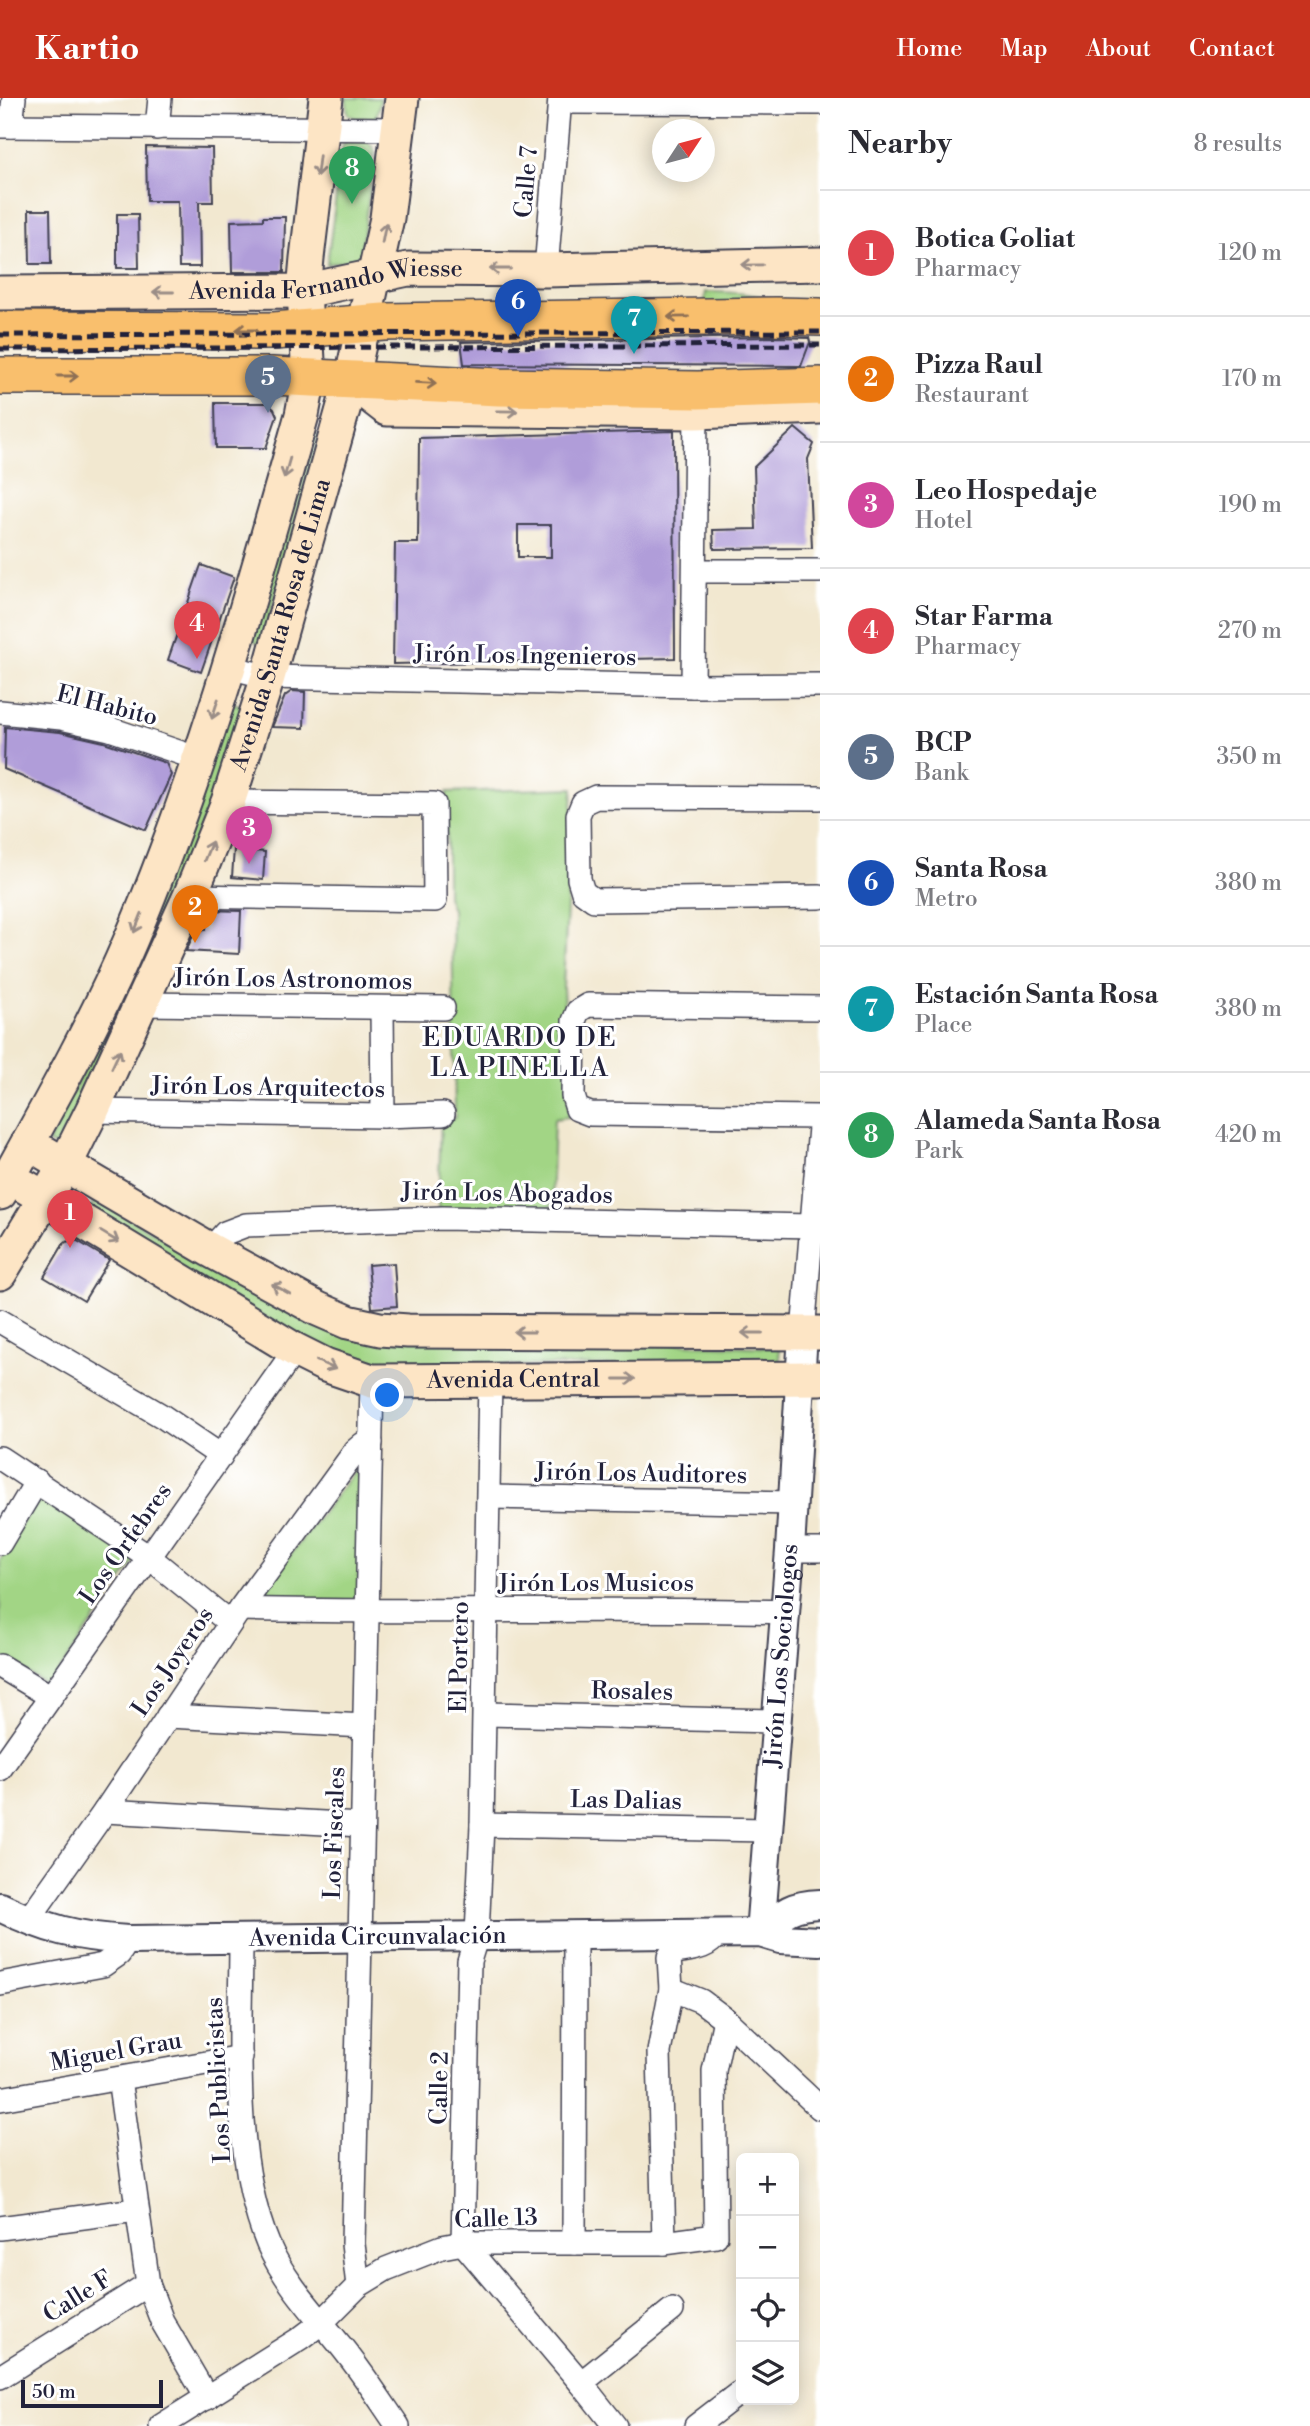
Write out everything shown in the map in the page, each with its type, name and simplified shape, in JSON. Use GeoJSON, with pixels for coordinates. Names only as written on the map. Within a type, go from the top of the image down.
{"type":"FeatureCollection","features":[{"type":"Feature","properties":{"kind":"main road","name":"Avenida Santa Rosa de Lima"},"geometry":{"type":"LineString","coordinates":[[4,1185],[99,1010],[131,940],[163,860],[229,667],[302,415],[309,378],[304,291],[324,113]]}},
{"type":"Feature","properties":{"kind":"main road","name":"Avenida Santa Rosa de Lima"},"geometry":{"type":"LineString","coordinates":[[0,1273],[65,1165],[92,1111],[190,896],[228,802],[268,677],[351,381],[387,218],[400,113]]}},
{"type":"Feature","properties":{"kind":"main road","name":"Avenida Fernando Wiesse"},"geometry":{"type":"LineString","coordinates":[[0,293],[304,291],[408,269],[546,270],[820,264]]}},
{"type":"Feature","properties":{"kind":"main road","name":"Avenida Fernando Wiesse"},"geometry":{"type":"LineString","coordinates":[[0,330],[305,329],[363,323],[820,317]]}},
{"type":"Feature","properties":{"kind":"main road"},"geometry":{"type":"LineString","coordinates":[[0,376],[256,375],[499,387],[698,390],[820,386]]}},
{"type":"Feature","properties":{"kind":"main road"},"geometry":{"type":"LineString","coordinates":[[351,381],[387,410],[696,412],[820,407]]}},
{"type":"Feature","properties":{"kind":"main road"},"geometry":{"type":"LineString","coordinates":[[302,415],[340,419]]}},
{"type":"Feature","properties":{"kind":"main road"},"geometry":{"type":"LineString","coordinates":[[277,504],[313,513]]}},
{"type":"Feature","properties":{"kind":"main road","name":"Avenida Central"},"geometry":{"type":"LineString","coordinates":[[28,1143],[210,1250],[318,1309],[348,1322],[380,1329],[408,1331],[812,1333]]}},
{"type":"Feature","properties":{"kind":"main road","name":"Avenida Central"},"geometry":{"type":"LineString","coordinates":[[4,1185],[46,1198],[295,1350],[325,1365],[372,1381],[810,1378]]}},
{"type":"Feature","properties":{"kind":"street"},"geometry":{"type":"LineString","coordinates":[[14,98],[6,126],[157,128],[324,113],[400,113]]}},
{"type":"Feature","properties":{"kind":"street"},"geometry":{"type":"LineString","coordinates":[[157,128],[160,98]]}},
{"type":"Feature","properties":{"kind":"street"},"geometry":{"type":"LineString","coordinates":[[560,100],[820,103]]}},
{"type":"Feature","properties":{"kind":"street","name":"Calle 7"},"geometry":{"type":"LineString","coordinates":[[546,270],[560,100]]}},
{"type":"Feature","properties":{"kind":"street"},"geometry":{"type":"LineString","coordinates":[[693,686],[696,412]]}},
{"type":"Feature","properties":{"kind":"street"},"geometry":{"type":"LineString","coordinates":[[695,570],[820,571]]}},
{"type":"Feature","properties":{"kind":"street","name":"Jirón Los Ingenieros"},"geometry":{"type":"LineString","coordinates":[[229,667],[268,677],[693,686],[820,685]]}},
{"type":"Feature","properties":{"kind":"street","name":"El Habito"},"geometry":{"type":"LineString","coordinates":[[0,712],[61,718],[110,729],[199,759]]}},
{"type":"Feature","properties":{"kind":"street"},"geometry":{"type":"LineString","coordinates":[[820,798],[596,797],[583,803],[578,816],[579,879],[583,892],[594,900],[820,897]]}},
{"type":"Feature","properties":{"kind":"street"},"geometry":{"type":"LineString","coordinates":[[190,896],[435,900],[435,804],[228,802]]}},
{"type":"Feature","properties":{"kind":"street","name":"Jirón Los Astronomos"},"geometry":{"type":"LineString","coordinates":[[142,1004],[443,1007]]}},
{"type":"Feature","properties":{"kind":"street"},"geometry":{"type":"LineString","coordinates":[[820,1007],[588,1005],[578,1011],[574,1021],[573,1096],[577,1109],[590,1114],[820,1117]]}},
{"type":"Feature","properties":{"kind":"street"},"geometry":{"type":"LineString","coordinates":[[382,1008],[383,1116]]}},
{"type":"Feature","properties":{"kind":"street","name":"Jirón Los Arquitectos"},"geometry":{"type":"LineString","coordinates":[[92,1111],[383,1116],[443,1114]]}},
{"type":"Feature","properties":{"kind":"street","name":"Jirón Los Sociologos"},"geometry":{"type":"LineString","coordinates":[[760,1933],[793,1503],[810,1378],[812,1226],[820,1127]]}},
{"type":"Feature","properties":{"kind":"street","name":"Jirón Los Abogados"},"geometry":{"type":"LineString","coordinates":[[210,1250],[225,1233],[246,1225],[443,1217],[812,1226]]}},
{"type":"Feature","properties":{"kind":"street"},"geometry":{"type":"LineString","coordinates":[[0,1321],[162,1416],[221,1456]]}},
{"type":"Feature","properties":{"kind":"street","name":"Los Orfebres"},"geometry":{"type":"LineString","coordinates":[[0,1769],[295,1350]]}},
{"type":"Feature","properties":{"kind":"street","name":"El Portero"},"geometry":{"type":"LineString","coordinates":[[477,1935],[486,1714],[490,1380]]}},
{"type":"Feature","properties":{"kind":"street","name":"Los Fiscales"},"geometry":{"type":"LineString","coordinates":[[358,2286],[353,2244],[372,1381]]}},
{"type":"Feature","properties":{"kind":"street","name":"Los Joyeros"},"geometry":{"type":"LineString","coordinates":[[28,1920],[105,1811],[235,1616],[356,1450],[363,1444],[371,1443]]}},
{"type":"Feature","properties":{"kind":"street"},"geometry":{"type":"LineString","coordinates":[[0,1458],[235,1616]]}},
{"type":"Feature","properties":{"kind":"street"},"geometry":{"type":"LineString","coordinates":[[0,1543],[37,1481]]}},
{"type":"Feature","properties":{"kind":"street","name":"Jirón Los Auditores"},"geometry":{"type":"LineString","coordinates":[[489,1497],[793,1503]]}},
{"type":"Feature","properties":{"kind":"street"},"geometry":{"type":"LineString","coordinates":[[790,1550],[820,1550]]}},
{"type":"Feature","properties":{"kind":"street","name":"Jirón Los Musicos"},"geometry":{"type":"LineString","coordinates":[[235,1616],[486,1610],[785,1612]]}},
{"type":"Feature","properties":{"kind":"street"},"geometry":{"type":"LineString","coordinates":[[0,1666],[50,1696]]}},
{"type":"Feature","properties":{"kind":"street","name":"Rosales"},"geometry":{"type":"LineString","coordinates":[[486,1714],[776,1721]]}},
{"type":"Feature","properties":{"kind":"street"},"geometry":{"type":"LineString","coordinates":[[168,1716],[365,1726]]}},
{"type":"Feature","properties":{"kind":"street"},"geometry":{"type":"LineString","coordinates":[[105,1811],[361,1825]]}},
{"type":"Feature","properties":{"kind":"street","name":"Las Dalias"},"geometry":{"type":"LineString","coordinates":[[482,1825],[768,1830]]}},
{"type":"Feature","properties":{"kind":"street"},"geometry":{"type":"LineString","coordinates":[[760,1933],[786,1910],[799,1905],[820,1904]]}},
{"type":"Feature","properties":{"kind":"street","name":"Avenida Circunvalación"},"geometry":{"type":"LineString","coordinates":[[0,1907],[57,1931],[94,1938],[128,1940],[760,1933],[780,1939],[820,1941]]}},
{"type":"Feature","properties":{"kind":"street"},"geometry":{"type":"LineString","coordinates":[[574,2243],[575,1934]]}},
{"type":"Feature","properties":{"kind":"street","name":"Calle 2"},"geometry":{"type":"LineString","coordinates":[[463,2243],[469,1961],[477,1935]]}},
{"type":"Feature","properties":{"kind":"street"},"geometry":{"type":"LineString","coordinates":[[664,2243],[659,2052],[671,1989],[669,1957],[672,1953],[706,1945],[712,1942],[716,1935]]}},
{"type":"Feature","properties":{"kind":"street","name":"Los Publicistas"},"geometry":{"type":"LineString","coordinates":[[241,1939],[244,2137],[256,2210],[269,2247],[306,2306],[337,2341],[398,2426]]}},
{"type":"Feature","properties":{"kind":"street"},"geometry":{"type":"LineString","coordinates":[[0,1984],[103,1965],[119,1954],[128,1940]]}},
{"type":"Feature","properties":{"kind":"street"},"geometry":{"type":"LineString","coordinates":[[671,1989],[701,2001],[725,2019],[820,2108]]}},
{"type":"Feature","properties":{"kind":"street","name":"Calle 13"},"geometry":{"type":"LineString","coordinates":[[161,2426],[321,2323],[358,2286],[417,2255],[463,2243],[664,2243],[718,2234],[714,2071],[725,2019]]}},
{"type":"Feature","properties":{"kind":"street","name":"Miguel Grau"},"geometry":{"type":"LineString","coordinates":[[0,2099],[241,2057]]}},
{"type":"Feature","properties":{"kind":"street"},"geometry":{"type":"LineString","coordinates":[[779,2071],[790,2072],[820,2088]]}},
{"type":"Feature","properties":{"kind":"street"},"geometry":{"type":"LineString","coordinates":[[119,2079],[148,2284],[162,2321],[207,2398]]}},
{"type":"Feature","properties":{"kind":"street"},"geometry":{"type":"LineString","coordinates":[[0,2228],[136,2210]]}},
{"type":"Feature","properties":{"kind":"street"},"geometry":{"type":"LineString","coordinates":[[463,2243],[615,2426]]}},
{"type":"Feature","properties":{"kind":"street","name":"Calle F"},"geometry":{"type":"LineString","coordinates":[[0,2377],[148,2284]]}},
{"type":"Feature","properties":{"kind":"street"},"geometry":{"type":"LineString","coordinates":[[581,2383],[672,2310]]}},
{"type":"Feature","properties":{"kind":"street"},"geometry":{"type":"LineString","coordinates":[[696,2426],[736,2395]]}},
{"type":"Feature","properties":{"kind":"green space"},"geometry":{"type":"Polygon","coordinates":[[[346,98],[381,98],[376,118],[355,118],[348,114],[346,98]]]}},
{"type":"Feature","properties":{"kind":"green space"},"geometry":{"type":"Polygon","coordinates":[[[352,139],[366,142],[375,152],[360,259],[327,264],[343,144],[352,139]]]}},
{"type":"Feature","properties":{"kind":"green space"},"geometry":{"type":"Polygon","coordinates":[[[706,292],[746,294],[785,305],[704,305],[706,292]]]}},
{"type":"Feature","properties":{"kind":"green space"},"geometry":{"type":"Polygon","coordinates":[[[308,431],[323,435],[261,644],[252,640],[308,431]]]}},
{"type":"Feature","properties":{"kind":"green space"},"geometry":{"type":"Polygon","coordinates":[[[230,702],[245,707],[185,865],[69,1123],[56,1146],[48,1143],[123,987],[230,702]]]}},
{"type":"Feature","properties":{"kind":"green space"},"geometry":{"type":"Polygon","coordinates":[[[573,788],[563,987],[569,1117],[554,1119],[551,1208],[438,1211],[441,1120],[455,1118],[452,910],[447,896],[447,792],[573,788]]]}},
{"type":"Feature","properties":{"kind":"green space"},"geometry":{"type":"Polygon","coordinates":[[[95,1199],[321,1328],[779,1348],[780,1366],[375,1365],[336,1358],[86,1218],[95,1199]]]}},
{"type":"Feature","properties":{"kind":"green space"},"geometry":{"type":"Polygon","coordinates":[[[363,1460],[363,1601],[265,1602],[261,1593],[363,1460]]]}},
{"type":"Feature","properties":{"kind":"green space"},"geometry":{"type":"Polygon","coordinates":[[[41,1491],[140,1554],[49,1686],[0,1656],[0,1560],[41,1491]]]}},
{"type":"Feature","properties":{"kind":"building"},"geometry":{"type":"Polygon","coordinates":[[[146,147],[212,148],[213,202],[199,202],[200,267],[179,267],[178,201],[147,201],[146,147]]]}},
{"type":"Feature","properties":{"kind":"building"},"geometry":{"type":"Polygon","coordinates":[[[29,210],[50,210],[51,264],[30,264],[29,210]]]}},
{"type":"Feature","properties":{"kind":"building"},"geometry":{"type":"Polygon","coordinates":[[[117,214],[138,214],[139,268],[117,268],[117,214]]]}},
{"type":"Feature","properties":{"kind":"building"},"geometry":{"type":"Polygon","coordinates":[[[263,217],[285,217],[284,272],[232,272],[231,221],[263,220],[263,217]]]}},
{"type":"Feature","properties":{"kind":"building"},"geometry":{"type":"Polygon","coordinates":[[[809,338],[801,366],[464,364],[461,342],[809,338]]]}},
{"type":"Feature","properties":{"kind":"building"},"geometry":{"type":"Polygon","coordinates":[[[215,403],[267,403],[274,409],[277,416],[266,448],[216,448],[215,403]]]}},
{"type":"Feature","properties":{"kind":"building"},"geometry":{"type":"Polygon","coordinates":[[[795,428],[814,444],[808,459],[812,548],[714,549],[713,530],[756,529],[754,467],[795,428]]]}},
{"type":"Feature","properties":{"kind":"building"},"geometry":{"type":"Polygon","coordinates":[[[674,431],[675,658],[393,664],[395,543],[418,543],[419,438],[674,431]],[[518,525],[518,557],[551,557],[551,525],[518,525]]]}},
{"type":"Feature","properties":{"kind":"building"},"geometry":{"type":"Polygon","coordinates":[[[201,565],[234,577],[201,672],[168,660],[201,565]]]}},
{"type":"Feature","properties":{"kind":"building"},"geometry":{"type":"Polygon","coordinates":[[[292,691],[305,692],[304,728],[272,727],[285,696],[292,691]]]}},
{"type":"Feature","properties":{"kind":"building"},"geometry":{"type":"Polygon","coordinates":[[[5,727],[60,732],[104,742],[166,763],[171,775],[146,830],[4,769],[5,727]]]}},
{"type":"Feature","properties":{"kind":"building"},"geometry":{"type":"Polygon","coordinates":[[[234,849],[265,852],[263,880],[232,877],[234,849]]]}},
{"type":"Feature","properties":{"kind":"building"},"geometry":{"type":"Polygon","coordinates":[[[207,910],[241,911],[239,954],[186,951],[196,929],[206,930],[207,910]]]}},
{"type":"Feature","properties":{"kind":"building"},"geometry":{"type":"Polygon","coordinates":[[[74,1239],[109,1260],[84,1301],[44,1277],[64,1243],[74,1239]]]}},
{"type":"Feature","properties":{"kind":"building"},"geometry":{"type":"Polygon","coordinates":[[[394,1263],[397,1306],[372,1308],[368,1265],[394,1263]]]}},
{"type":"Feature","properties":{"kind":"railway"},"geometry":{"type":"LineString","coordinates":[[0,335],[820,332]]}},
{"type":"Feature","properties":{"kind":"railway"},"geometry":{"type":"LineString","coordinates":[[0,349],[820,345]]}},
{"type":"Feature","properties":{"kind":"place","name":"Alameda Santa Rosa"},"geometry":{"type":"Point","coordinates":[352,204]}},
{"type":"Feature","properties":{"kind":"place","name":"Santa Rosa"},"geometry":{"type":"Point","coordinates":[518,337]}},
{"type":"Feature","properties":{"kind":"place","name":"Estación Santa Rosa"},"geometry":{"type":"Point","coordinates":[634,354]}},
{"type":"Feature","properties":{"kind":"place","name":"BCP"},"geometry":{"type":"Point","coordinates":[268,413]}},
{"type":"Feature","properties":{"kind":"place","name":"Star Farma"},"geometry":{"type":"Point","coordinates":[197,659]}},
{"type":"Feature","properties":{"kind":"place","name":"Leo Hospedaje"},"geometry":{"type":"Point","coordinates":[249,864]}},
{"type":"Feature","properties":{"kind":"place","name":"Pizza Raul"},"geometry":{"type":"Point","coordinates":[195,943]}},
{"type":"Feature","properties":{"kind":"place","name":"Botica Goliat"},"geometry":{"type":"Point","coordinates":[70,1248]}},
{"type":"Feature","properties":{"kind":"district","name":"EDUARDO DE LA PINELLA"},"geometry":{"type":"Point","coordinates":[520,1053]}}]}
